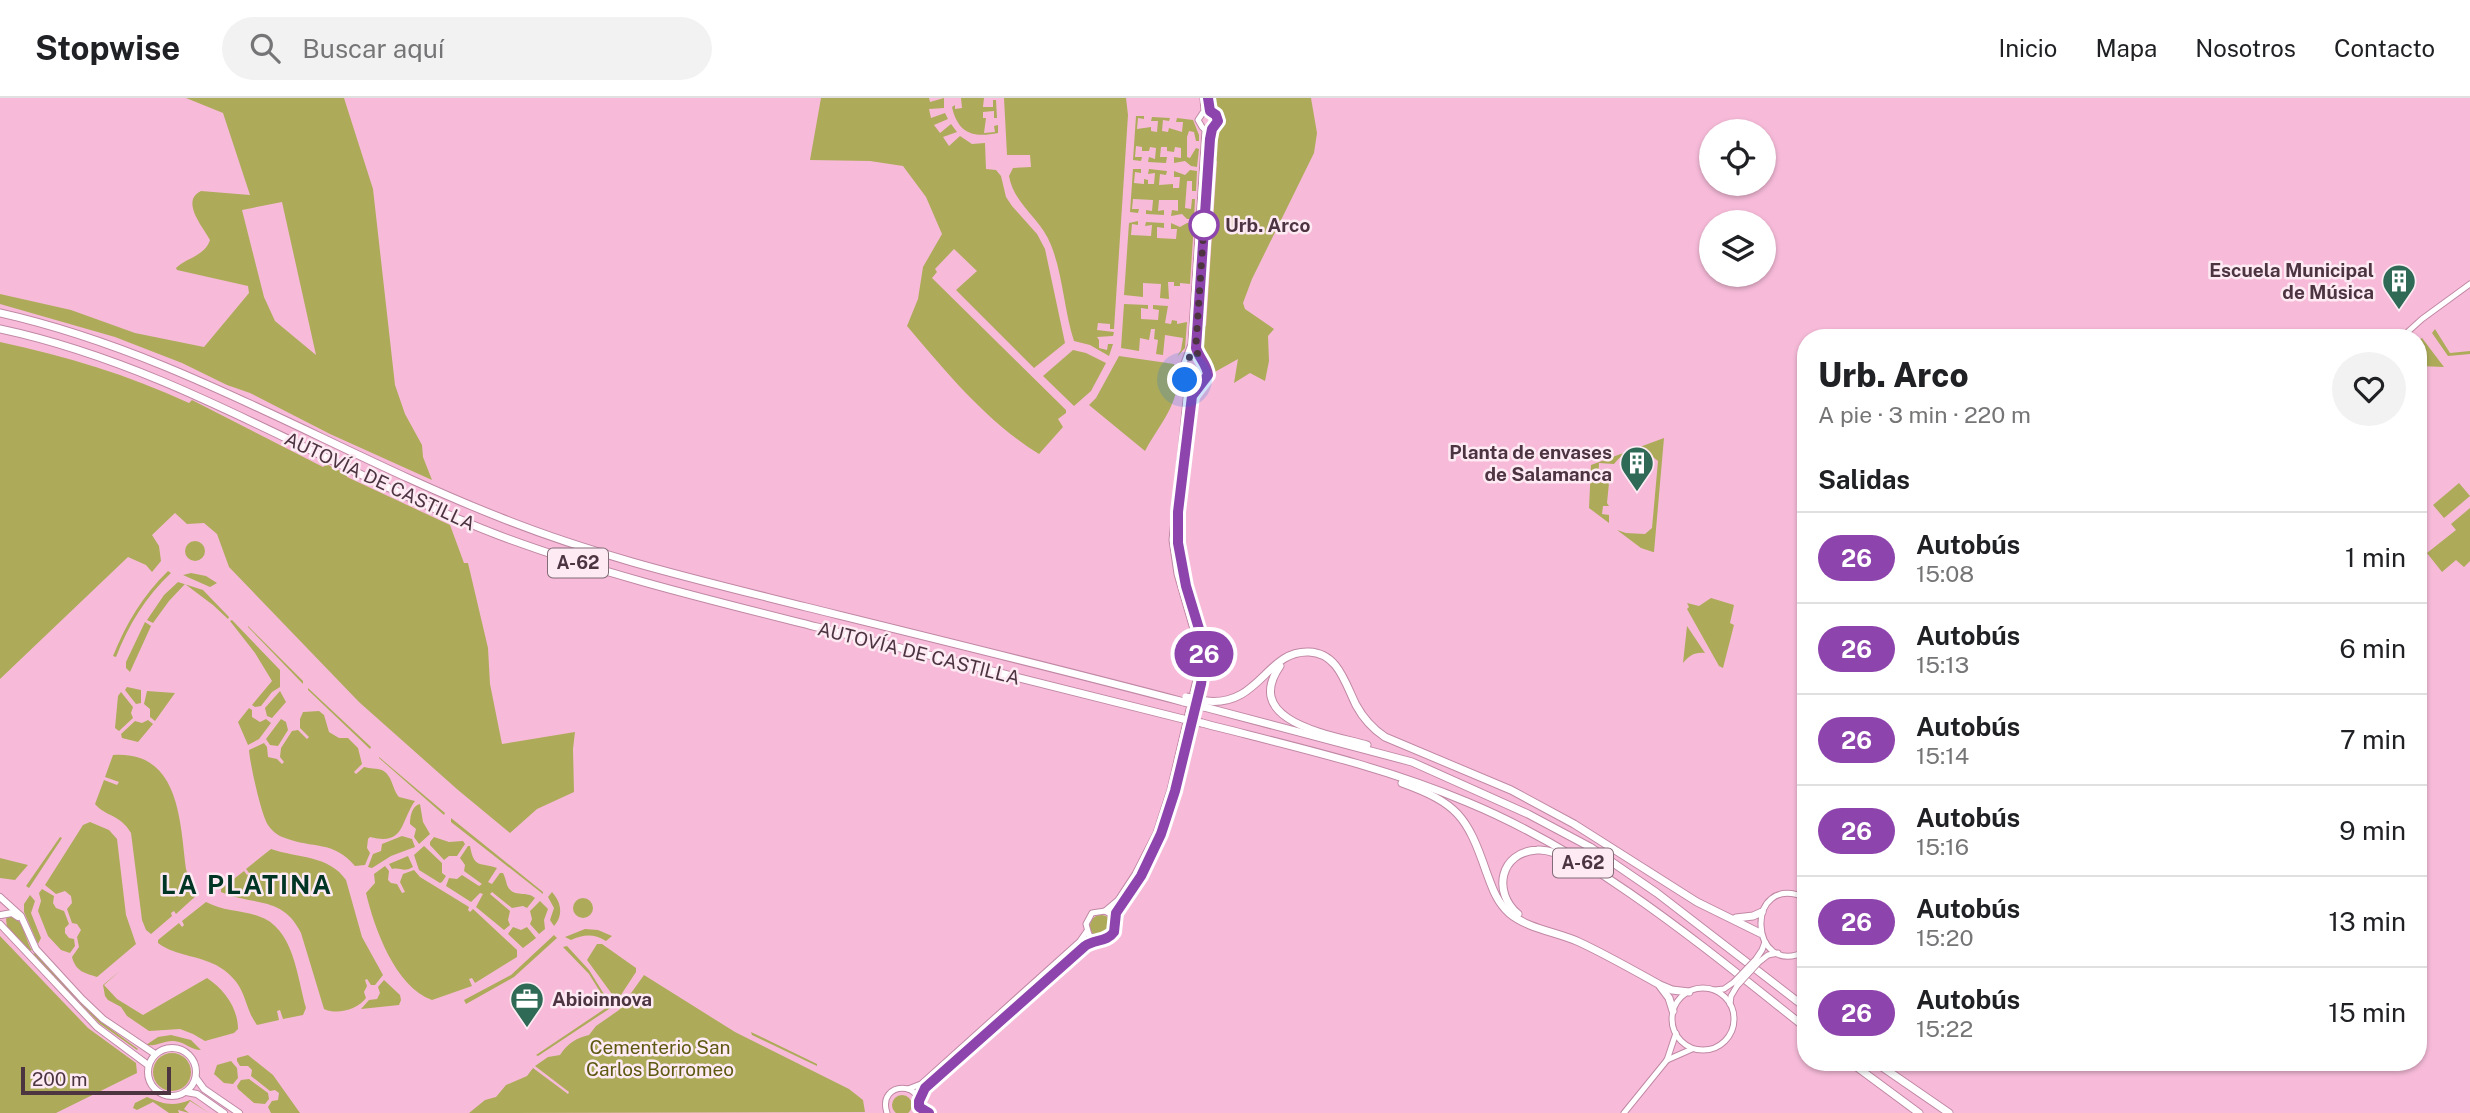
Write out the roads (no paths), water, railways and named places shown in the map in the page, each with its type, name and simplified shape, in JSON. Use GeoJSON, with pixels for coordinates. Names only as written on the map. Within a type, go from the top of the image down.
{"type":"FeatureCollection","features":[{"type":"Feature","properties":{"kind":"highway","name":"AUTOVÍA DE CASTILLA"},"geometry":{"type":"LineString","coordinates":[[0,313],[85,336],[172,367],[439,492],[559,539],[719,585],[1205,704],[1412,762],[1528,814],[1590,847],[1647,886],[1797,1001]]}},
{"type":"Feature","properties":{"kind":"highway","name":"AUTOVÍA DE CASTILLA"},"geometry":{"type":"LineString","coordinates":[[0,329],[77,350],[164,380],[445,513],[555,556],[684,594],[1329,755],[1424,785],[1520,827],[1609,879],[1797,1021]]}},
{"type":"Feature","properties":{"kind":"highway"},"geometry":{"type":"LineString","coordinates":[[1205,704],[1237,698],[1289,656],[1306,652],[1323,655],[1338,668],[1357,707],[1369,723],[1385,737],[1511,790],[1574,824],[1668,885],[1760,933]]}},
{"type":"Feature","properties":{"kind":"highway"},"geometry":{"type":"LineString","coordinates":[[1283,660],[1272,679],[1271,688],[1275,706],[1287,719],[1412,759],[1475,785],[1528,814]]}},
{"type":"Feature","properties":{"kind":"highway"},"geometry":{"type":"LineString","coordinates":[[1329,755],[1422,790],[1457,811],[1471,830],[1495,895],[1502,906],[1520,920],[1546,929]]}},
{"type":"Feature","properties":{"kind":"highway"},"geometry":{"type":"LineString","coordinates":[[1609,879],[1549,851],[1527,852],[1512,860],[1503,879],[1504,896],[1521,917],[1601,953],[1660,985],[1689,992]]}},
{"type":"Feature","properties":{"kind":"highway"},"geometry":{"type":"LineString","coordinates":[[1724,916],[1742,919],[1762,912]]}},
{"type":"Feature","properties":{"kind":"highway"},"geometry":{"type":"LineString","coordinates":[[1660,985],[1669,998],[1673,1012]]}},
{"type":"Feature","properties":{"kind":"highway"},"geometry":{"type":"LineString","coordinates":[[1862,1071],[1919,1113]]}},
{"type":"Feature","properties":{"kind":"highway"},"geometry":{"type":"LineString","coordinates":[[1888,1071],[1949,1113]]}},
{"type":"Feature","properties":{"kind":"main road"},"geometry":{"type":"LineString","coordinates":[[1205,98],[1207,111]]}},
{"type":"Feature","properties":{"kind":"main road"},"geometry":{"type":"LineString","coordinates":[[1207,111],[1198,120],[1199,124],[1209,129]]}},
{"type":"Feature","properties":{"kind":"main road"},"geometry":{"type":"LineString","coordinates":[[887,1113],[885,1104],[888,1095],[898,1088],[908,1089],[921,1084],[1080,941],[1087,931],[1088,918],[1113,906],[1131,880],[1156,833],[1170,790],[1198,671],[1197,643],[1177,574],[1172,540],[1187,382],[1183,370],[1190,350],[1209,129],[1218,121],[1216,115],[1207,111]]}},
{"type":"Feature","properties":{"kind":"main road"},"geometry":{"type":"LineString","coordinates":[[918,1107],[925,1088],[1079,951],[1092,941],[1105,940],[1114,932],[1115,919],[1141,876],[1161,834],[1175,791],[1204,664],[1203,642],[1186,586],[1178,543],[1178,512],[1192,396],[1208,375],[1196,348],[1209,129]]}},
{"type":"Feature","properties":{"kind":"main road"},"geometry":{"type":"LineString","coordinates":[[2411,329],[2470,284]]}},
{"type":"Feature","properties":{"kind":"main road"},"geometry":{"type":"LineString","coordinates":[[2413,329],[2417,323]]}},
{"type":"Feature","properties":{"kind":"main road"},"geometry":{"type":"LineString","coordinates":[[1188,358],[1198,357]]}},
{"type":"Feature","properties":{"kind":"main road"},"geometry":{"type":"LineString","coordinates":[[1187,382],[1199,385]]}},
{"type":"Feature","properties":{"kind":"main road"},"geometry":{"type":"LineString","coordinates":[[1778,953],[1765,942],[1760,933],[1762,912],[1774,898],[1797,895]]}},
{"type":"Feature","properties":{"kind":"main road"},"geometry":{"type":"LineString","coordinates":[[0,897],[24,922],[36,949],[82,999],[103,1019],[155,1054]]}},
{"type":"Feature","properties":{"kind":"main road"},"geometry":{"type":"LineString","coordinates":[[0,915],[9,904]]}},
{"type":"Feature","properties":{"kind":"main road"},"geometry":{"type":"LineString","coordinates":[[1105,911],[1115,919]]}},
{"type":"Feature","properties":{"kind":"main road"},"geometry":{"type":"LineString","coordinates":[[0,915],[12,913],[24,922]]}},
{"type":"Feature","properties":{"kind":"main road"},"geometry":{"type":"LineString","coordinates":[[0,924],[97,1027],[148,1065]]}},
{"type":"Feature","properties":{"kind":"main road"},"geometry":{"type":"LineString","coordinates":[[1087,931],[1098,940]]}},
{"type":"Feature","properties":{"kind":"main road"},"geometry":{"type":"LineString","coordinates":[[1676,1033],[1686,1045],[1693,1048],[1708,1050],[1727,1040],[1734,1021],[1731,996],[1736,984],[1757,960],[1765,942]]}},
{"type":"Feature","properties":{"kind":"main road"},"geometry":{"type":"LineString","coordinates":[[1757,960],[1778,953],[1797,954]]}},
{"type":"Feature","properties":{"kind":"main road"},"geometry":{"type":"LineString","coordinates":[[1624,1113],[1667,1060],[1676,1033],[1673,1012],[1679,1000],[1697,989],[1724,989],[1736,984]]}},
{"type":"Feature","properties":{"kind":"main road"},"geometry":{"type":"LineString","coordinates":[[1715,990],[1730,1004]]}},
{"type":"Feature","properties":{"kind":"main road"},"geometry":{"type":"LineString","coordinates":[[186,1091],[195,1078],[195,1065],[185,1051],[166,1048],[155,1054],[148,1065],[149,1082],[158,1092],[172,1096],[186,1091],[197,1094],[224,1113]]}},
{"type":"Feature","properties":{"kind":"main road"},"geometry":{"type":"LineString","coordinates":[[1667,1060],[1693,1048]]}},
{"type":"Feature","properties":{"kind":"main road"},"geometry":{"type":"LineString","coordinates":[[195,1078],[204,1089],[239,1113]]}},
{"type":"Feature","properties":{"kind":"main road"},"geometry":{"type":"LineString","coordinates":[[908,1089],[915,1094],[918,1107],[929,1113]]}},
{"type":"Feature","properties":{"kind":"place","name":"Urb. Arco"},"geometry":{"type":"Point","coordinates":[1204,225]}},
{"type":"Feature","properties":{"kind":"place","name":"Escuela Municipal de Música"},"geometry":{"type":"Point","coordinates":[2399,311]}},
{"type":"Feature","properties":{"kind":"place","name":"Planta de envases de Salamanca"},"geometry":{"type":"Point","coordinates":[1637,493]}},
{"type":"Feature","properties":{"kind":"place","name":"Abioinnova"},"geometry":{"type":"Point","coordinates":[527,1029]}},
{"type":"Feature","properties":{"kind":"district","name":"LA PLATINA"},"geometry":{"type":"Point","coordinates":[247,885]}},
{"type":"Feature","properties":{"kind":"park label","name":"Cementerio San Carlos Borromeo"},"geometry":{"type":"Point","coordinates":[660,1058]}}]}
